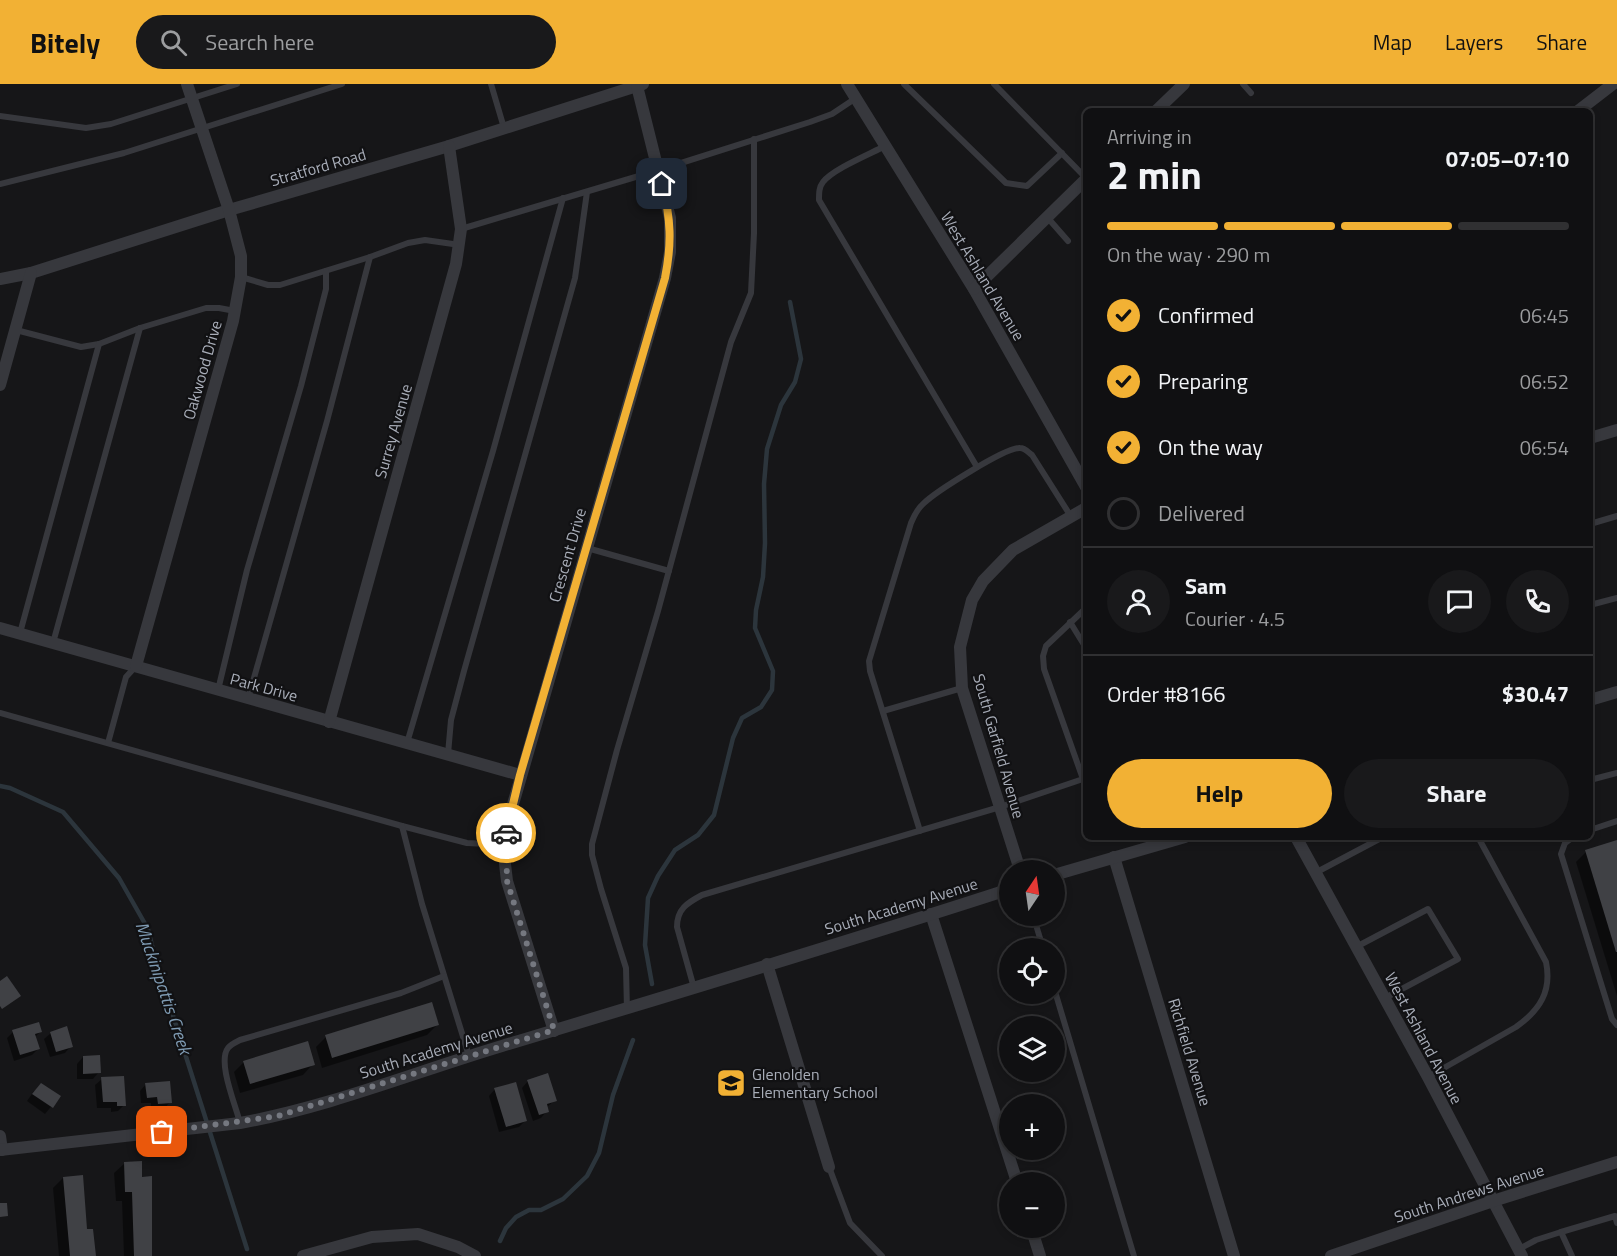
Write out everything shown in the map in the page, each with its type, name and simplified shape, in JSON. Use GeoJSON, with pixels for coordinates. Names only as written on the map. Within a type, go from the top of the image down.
{"type":"FeatureCollection","features":[{"type":"Feature","properties":{"kind":"street","name":"Oakwood Drive"},"geometry":{"type":"LineString","coordinates":[[136,666],[235,311],[241,277],[241,256],[229,210],[188,84]]}},
{"type":"Feature","properties":{"kind":"street","name":"West Ashland Avenue"},"geometry":{"type":"LineString","coordinates":[[847,84],[974,290],[1083,482]]}},
{"type":"Feature","properties":{"kind":"street"},"geometry":{"type":"LineString","coordinates":[[1159,108],[1184,84]]}},
{"type":"Feature","properties":{"kind":"street"},"geometry":{"type":"LineString","coordinates":[[1582,108],[1613,84]]}},
{"type":"Feature","properties":{"kind":"street","name":"Stratford Road"},"geometry":{"type":"LineString","coordinates":[[0,279],[31,273],[229,210],[449,146],[641,85]]}},
{"type":"Feature","properties":{"kind":"street","name":"Crescent Drive"},"geometry":{"type":"LineString","coordinates":[[554,1030],[507,881],[507,825],[665,278],[670,252],[670,218],[641,85]]}},
{"type":"Feature","properties":{"kind":"street","name":"Surrey Avenue"},"geometry":{"type":"LineString","coordinates":[[329,722],[456,264],[460,229],[449,146]]}},
{"type":"Feature","properties":{"kind":"street"},"geometry":{"type":"LineString","coordinates":[[974,290],[1083,182]]}},
{"type":"Feature","properties":{"kind":"street"},"geometry":{"type":"LineString","coordinates":[[1,380],[31,273]]}},
{"type":"Feature","properties":{"kind":"street"},"geometry":{"type":"LineString","coordinates":[[1593,437],[1617,430]]}},
{"type":"Feature","properties":{"kind":"street","name":"South Garfield Avenue"},"geometry":{"type":"LineString","coordinates":[[1017,860],[962,688],[960,647],[972,600],[983,581],[1013,550],[1083,508]]}},
{"type":"Feature","properties":{"kind":"street","name":"Park Drive"},"geometry":{"type":"LineString","coordinates":[[0,628],[520,775]]}},
{"type":"Feature","properties":{"kind":"street"},"geometry":{"type":"LineString","coordinates":[[1593,699],[1617,692]]}},
{"type":"Feature","properties":{"kind":"street"},"geometry":{"type":"LineString","coordinates":[[1065,872],[1174,840]]}},
{"type":"Feature","properties":{"kind":"street","name":"West Ashland Avenue"},"geometry":{"type":"LineString","coordinates":[[1298,840],[1428,1077],[1520,1253]]}},
{"type":"Feature","properties":{"kind":"street","name":"Richfield Avenue"},"geometry":{"type":"LineString","coordinates":[[1114,857],[1234,1256]]}},
{"type":"Feature","properties":{"kind":"street","name":"South Academy Avenue"},"geometry":{"type":"LineString","coordinates":[[1,1150],[240,1123],[278,1116],[554,1030],[627,1010],[999,892]]}},
{"type":"Feature","properties":{"kind":"street"},"geometry":{"type":"LineString","coordinates":[[931,914],[1014,1172]]}},
{"type":"Feature","properties":{"kind":"street"},"geometry":{"type":"LineString","coordinates":[[767,964],[829,1167]]}},
{"type":"Feature","properties":{"kind":"street"},"geometry":{"type":"LineString","coordinates":[[0,1136],[1,1150]]}},
{"type":"Feature","properties":{"kind":"street","name":"South Andrews Avenue"},"geometry":{"type":"LineString","coordinates":[[1331,1256],[1617,1162]]}},
{"type":"Feature","properties":{"kind":"street"},"geometry":{"type":"LineString","coordinates":[[303,1256],[372,1237],[418,1234],[458,1246],[475,1256]]}},
{"type":"Feature","properties":{"kind":"street"},"geometry":{"type":"LineString","coordinates":[[1034,1238],[1040,1256]]}},
{"type":"Feature","properties":{"kind":"lane"},"geometry":{"type":"LineString","coordinates":[[0,116],[87,128],[111,124],[237,84]]}},
{"type":"Feature","properties":{"kind":"lane"},"geometry":{"type":"LineString","coordinates":[[0,184],[76,166],[342,84]]}},
{"type":"Feature","properties":{"kind":"lane"},"geometry":{"type":"LineString","coordinates":[[491,84],[504,128]]}},
{"type":"Feature","properties":{"kind":"lane"},"geometry":{"type":"LineString","coordinates":[[904,84],[1006,183],[1027,186],[1062,153]]}},
{"type":"Feature","properties":{"kind":"lane"},"geometry":{"type":"LineString","coordinates":[[994,84],[1083,176]]}},
{"type":"Feature","properties":{"kind":"lane"},"geometry":{"type":"LineString","coordinates":[[1243,84],[1251,93]]}},
{"type":"Feature","properties":{"kind":"lane"},"geometry":{"type":"LineString","coordinates":[[460,229],[659,170],[832,114],[856,98]]}},
{"type":"Feature","properties":{"kind":"lane"},"geometry":{"type":"LineString","coordinates":[[627,1010],[626,968],[601,889],[592,855],[592,844],[731,342],[751,293],[754,252],[754,139]]}},
{"type":"Feature","properties":{"kind":"lane"},"geometry":{"type":"LineString","coordinates":[[885,146],[831,175],[819,189],[819,200],[977,467]]}},
{"type":"Feature","properties":{"kind":"lane"},"geometry":{"type":"LineString","coordinates":[[448,755],[451,720],[464,671],[575,278],[587,192]]}},
{"type":"Feature","properties":{"kind":"lane"},"geometry":{"type":"LineString","coordinates":[[407,743],[496,440],[563,198]]}},
{"type":"Feature","properties":{"kind":"lane"},"geometry":{"type":"LineString","coordinates":[[1047,217],[1068,241]]}},
{"type":"Feature","properties":{"kind":"lane"},"geometry":{"type":"LineString","coordinates":[[241,277],[268,285],[280,285],[408,243],[425,240],[460,244]]}},
{"type":"Feature","properties":{"kind":"lane"},"geometry":{"type":"LineString","coordinates":[[247,699],[327,422],[369,257]]}},
{"type":"Feature","properties":{"kind":"lane"},"geometry":{"type":"LineString","coordinates":[[218,691],[251,559],[326,290],[326,271]]}},
{"type":"Feature","properties":{"kind":"lane"},"geometry":{"type":"LineString","coordinates":[[15,330],[81,347],[99,344],[140,328],[206,308],[235,311]]}},
{"type":"Feature","properties":{"kind":"lane"},"geometry":{"type":"LineString","coordinates":[[53,643],[140,328]]}},
{"type":"Feature","properties":{"kind":"lane"},"geometry":{"type":"LineString","coordinates":[[20,634],[99,344]]}},
{"type":"Feature","properties":{"kind":"lane"},"geometry":{"type":"LineString","coordinates":[[920,831],[870,671],[869,661],[916,512],[924,503],[977,467],[1018,448],[1025,449],[1032,454],[1070,515]]}},
{"type":"Feature","properties":{"kind":"lane"},"geometry":{"type":"LineString","coordinates":[[1593,523],[1617,516]]}},
{"type":"Feature","properties":{"kind":"lane"},"geometry":{"type":"LineString","coordinates":[[586,548],[669,571]]}},
{"type":"Feature","properties":{"kind":"lane"},"geometry":{"type":"LineString","coordinates":[[1593,604],[1617,598]]}},
{"type":"Feature","properties":{"kind":"lane"},"geometry":{"type":"LineString","coordinates":[[1083,611],[1046,646],[1044,656],[1044,669],[1083,776]]}},
{"type":"Feature","properties":{"kind":"lane"},"geometry":{"type":"LineString","coordinates":[[1071,622],[1083,643]]}},
{"type":"Feature","properties":{"kind":"lane"},"geometry":{"type":"LineString","coordinates":[[108,742],[126,677],[136,666]]}},
{"type":"Feature","properties":{"kind":"lane"},"geometry":{"type":"LineString","coordinates":[[883,711],[962,688]]}},
{"type":"Feature","properties":{"kind":"lane"},"geometry":{"type":"LineString","coordinates":[[0,713],[467,843],[506,845]]}},
{"type":"Feature","properties":{"kind":"lane"},"geometry":{"type":"LineString","coordinates":[[1593,779],[1617,773]]}},
{"type":"Feature","properties":{"kind":"lane"},"geometry":{"type":"LineString","coordinates":[[694,988],[677,927],[677,918],[680,909],[702,895],[1000,807],[1083,779]]}},
{"type":"Feature","properties":{"kind":"lane"},"geometry":{"type":"LineString","coordinates":[[1593,829],[1617,820]]}},
{"type":"Feature","properties":{"kind":"lane"},"geometry":{"type":"LineString","coordinates":[[402,826],[422,904],[469,1056]]}},
{"type":"Feature","properties":{"kind":"lane"},"geometry":{"type":"LineString","coordinates":[[1315,873],[1377,840]]}},
{"type":"Feature","properties":{"kind":"lane"},"geometry":{"type":"LineString","coordinates":[[1428,1077],[1516,1027],[1529,1017],[1545,998],[1549,974],[1546,962],[1481,840]]}},
{"type":"Feature","properties":{"kind":"lane"},"geometry":{"type":"LineString","coordinates":[[1569,840],[1565,843],[1561,854],[1612,1019],[1617,1024]]}},
{"type":"Feature","properties":{"kind":"lane"},"geometry":{"type":"LineString","coordinates":[[1356,947],[1428,909],[1458,959],[1384,998]]}},
{"type":"Feature","properties":{"kind":"lane"},"geometry":{"type":"LineString","coordinates":[[240,1123],[225,1070],[224,1057],[228,1047],[240,1040],[401,993],[444,976]]}},
{"type":"Feature","properties":{"kind":"lane"},"geometry":{"type":"LineString","coordinates":[[1059,1004],[1134,1256]]}},
{"type":"Feature","properties":{"kind":"lane"},"geometry":{"type":"LineString","coordinates":[[829,1167],[850,1223],[882,1256]]}},
{"type":"Feature","properties":{"kind":"lane"},"geometry":{"type":"LineString","coordinates":[[1520,1253],[1536,1240],[1616,1219]]}},
{"type":"Feature","properties":{"kind":"lane"},"geometry":{"type":"LineString","coordinates":[[1561,1232],[1572,1256]]}},
{"type":"Feature","properties":{"kind":"building"},"geometry":{"type":"Polygon","coordinates":[[[1617,840],[1617,952],[1616,952],[1585,850],[1617,840]]]}},
{"type":"Feature","properties":{"kind":"building"},"geometry":{"type":"Polygon","coordinates":[[[7,976],[21,996],[2,1009],[0,981],[7,976]]]}},
{"type":"Feature","properties":{"kind":"building"},"geometry":{"type":"Polygon","coordinates":[[[432,1002],[439,1025],[332,1058],[325,1035],[432,1002]]]}},
{"type":"Feature","properties":{"kind":"building"},"geometry":{"type":"Polygon","coordinates":[[[39,1022],[42,1032],[35,1034],[40,1049],[20,1055],[12,1030],[39,1022]]]}},
{"type":"Feature","properties":{"kind":"building"},"geometry":{"type":"Polygon","coordinates":[[[67,1026],[73,1047],[56,1052],[50,1032],[67,1026]]]}},
{"type":"Feature","properties":{"kind":"building"},"geometry":{"type":"Polygon","coordinates":[[[308,1041],[315,1065],[250,1084],[243,1061],[308,1041]]]}},
{"type":"Feature","properties":{"kind":"building"},"geometry":{"type":"Polygon","coordinates":[[[100,1055],[101,1073],[83,1074],[83,1056],[100,1055]]]}},
{"type":"Feature","properties":{"kind":"building"},"geometry":{"type":"Polygon","coordinates":[[[548,1073],[557,1101],[547,1104],[549,1112],[539,1115],[527,1080],[548,1073]]]}},
{"type":"Feature","properties":{"kind":"building"},"geometry":{"type":"Polygon","coordinates":[[[124,1076],[126,1106],[117,1106],[117,1102],[103,1102],[101,1077],[124,1076]]]}},
{"type":"Feature","properties":{"kind":"building"},"geometry":{"type":"Polygon","coordinates":[[[170,1081],[172,1103],[158,1104],[157,1097],[147,1098],[145,1083],[170,1081]]]}},
{"type":"Feature","properties":{"kind":"building"},"geometry":{"type":"Polygon","coordinates":[[[516,1082],[527,1121],[506,1127],[494,1088],[516,1082]]]}},
{"type":"Feature","properties":{"kind":"building"},"geometry":{"type":"Polygon","coordinates":[[[41,1083],[61,1096],[53,1108],[32,1094],[41,1083]]]}},
{"type":"Feature","properties":{"kind":"building"},"geometry":{"type":"Polygon","coordinates":[[[142,1161],[142,1177],[152,1176],[152,1256],[134,1256],[132,1192],[125,1192],[124,1162],[142,1161]]]}},
{"type":"Feature","properties":{"kind":"building"},"geometry":{"type":"Polygon","coordinates":[[[83,1175],[87,1229],[93,1229],[96,1256],[70,1256],[63,1177],[83,1175]]]}},
{"type":"Feature","properties":{"kind":"building"},"geometry":{"type":"Polygon","coordinates":[[[0,1203],[7,1203],[8,1216],[0,1217],[0,1203]]]}},
{"type":"Feature","properties":{"kind":"waterway"},"geometry":{"type":"LineString","coordinates":[[652,984],[645,945],[648,898],[658,876],[675,850],[698,835],[714,815],[733,738],[742,718],[761,707],[772,690],[773,671],[755,628],[756,610],[763,577],[764,484],[767,449],[781,405],[795,382],[801,359],[790,302]]}},
{"type":"Feature","properties":{"kind":"waterway","name":"Muckinipattis Creek"},"geometry":{"type":"LineString","coordinates":[[0,786],[10,788],[63,812],[119,878],[148,929],[156,962],[247,1249]]}},
{"type":"Feature","properties":{"kind":"waterway"},"geometry":{"type":"LineString","coordinates":[[500,1241],[506,1228],[516,1217],[529,1210],[541,1210],[563,1199],[587,1176],[599,1153],[613,1095],[633,1040]]}},
{"type":"Feature","properties":{"kind":"way so far"},"geometry":{"type":"LineString","coordinates":[[162,1132],[278,1116],[554,1030],[507,881],[506,833]]}},
{"type":"Feature","properties":{"kind":"place","name":"Glenolden Elementary School"},"geometry":{"type":"Point","coordinates":[731,1083]}},
{"type":"Feature","properties":{"kind":"route"},"geometry":{"type":"LineString","coordinates":[[506,833],[520,775],[665,278],[671,234],[670,218],[662,184]]}}]}
